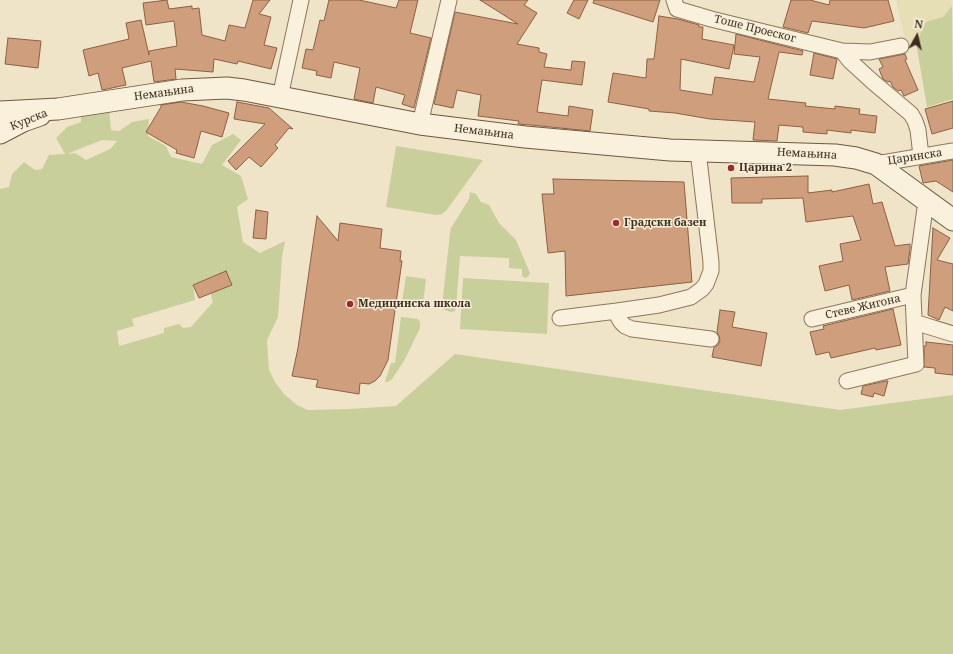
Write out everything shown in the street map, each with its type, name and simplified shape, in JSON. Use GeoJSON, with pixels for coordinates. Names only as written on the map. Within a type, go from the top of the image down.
{"type":"FeatureCollection","features":[{"type":"Feature","properties":{"kind":"main road","name":"Немањина"},"geometry":{"type":"LineString","coordinates":[[0,112],[58,109],[161,92],[197,89],[236,89],[420,124],[566,142],[698,151],[834,155],[856,158],[876,164],[953,220]]}},
{"type":"Feature","properties":{"kind":"main road","name":"Курска"},"geometry":{"type":"LineString","coordinates":[[0,133],[23,121],[58,109]]}},
{"type":"Feature","properties":{"kind":"street"},"geometry":{"type":"LineString","coordinates":[[280,97],[301,0]]}},
{"type":"Feature","properties":{"kind":"street"},"geometry":{"type":"LineString","coordinates":[[420,124],[449,0]]}},
{"type":"Feature","properties":{"kind":"street","name":"Тоше Проеског"},"geometry":{"type":"LineString","coordinates":[[674,0],[677,9],[711,19],[842,51],[870,52],[901,46]]}},
{"type":"Feature","properties":{"kind":"street"},"geometry":{"type":"LineString","coordinates":[[842,51],[873,82],[911,114],[918,130],[921,156]]}},
{"type":"Feature","properties":{"kind":"street"},"geometry":{"type":"LineString","coordinates":[[560,318],[659,305],[691,297],[702,289],[706,284],[711,271],[711,262],[698,151]]}},
{"type":"Feature","properties":{"kind":"street","name":"Царинска"},"geometry":{"type":"LineString","coordinates":[[876,164],[953,151]]}},
{"type":"Feature","properties":{"kind":"street"},"geometry":{"type":"LineString","coordinates":[[847,380],[916,364],[914,295],[926,201]]}},
{"type":"Feature","properties":{"kind":"street","name":"Стеве Жигона"},"geometry":{"type":"LineString","coordinates":[[812,319],[914,295]]}},
{"type":"Feature","properties":{"kind":"street"},"geometry":{"type":"LineString","coordinates":[[617,311],[621,322],[625,326],[632,329],[711,339]]}},
{"type":"Feature","properties":{"kind":"street"},"geometry":{"type":"LineString","coordinates":[[914,322],[953,334]]}},
{"type":"Feature","properties":{"kind":"shaded area"},"geometry":{"type":"Polygon","coordinates":[[[896,0],[951,0],[952,6],[943,17],[926,22],[916,43],[906,43],[896,0]]]}},
{"type":"Feature","properties":{"kind":"green space"},"geometry":{"type":"Polygon","coordinates":[[[952,6],[953,99],[927,107],[916,43],[926,22],[943,17],[952,6]]]}},
{"type":"Feature","properties":{"kind":"green space"},"geometry":{"type":"Polygon","coordinates":[[[109,109],[111,130],[119,131],[132,122],[149,119],[148,136],[166,146],[171,157],[202,164],[212,145],[233,134],[241,140],[222,165],[241,176],[248,199],[237,207],[243,242],[260,253],[285,241],[282,257],[278,317],[267,340],[269,370],[275,382],[284,394],[297,405],[308,410],[396,406],[455,354],[840,410],[953,395],[953,654],[0,654],[0,189],[9,187],[12,174],[24,162],[35,170],[42,169],[49,155],[65,154],[56,138],[67,127],[81,122],[81,113],[109,109]],[[102,140],[67,154],[75,153],[86,160],[110,149],[117,141],[102,140]],[[213,277],[193,285],[195,300],[132,319],[134,326],[117,331],[119,346],[164,333],[164,328],[179,324],[183,328],[191,327],[213,302],[211,296],[213,277]]]}},
{"type":"Feature","properties":{"kind":"green space"},"geometry":{"type":"Polygon","coordinates":[[[396,146],[483,160],[446,211],[442,214],[436,215],[386,207],[396,146]]]}},
{"type":"Feature","properties":{"kind":"green space"},"geometry":{"type":"Polygon","coordinates":[[[470,192],[476,194],[481,202],[489,205],[499,223],[516,240],[530,273],[528,277],[525,278],[522,276],[522,269],[509,268],[509,258],[460,256],[456,308],[455,311],[451,312],[442,309],[450,233],[451,228],[469,199],[470,192]]]}},
{"type":"Feature","properties":{"kind":"green space"},"geometry":{"type":"Polygon","coordinates":[[[406,276],[426,279],[423,304],[402,302],[406,276]]]}},
{"type":"Feature","properties":{"kind":"green space"},"geometry":{"type":"Polygon","coordinates":[[[463,278],[549,283],[547,334],[460,329],[463,278]]]}},
{"type":"Feature","properties":{"kind":"green space"},"geometry":{"type":"Polygon","coordinates":[[[401,317],[418,319],[420,322],[420,328],[404,361],[392,379],[385,382],[391,363],[395,363],[401,317]]]}},
{"type":"Feature","properties":{"kind":"building"},"geometry":{"type":"Polygon","coordinates":[[[167,0],[169,9],[192,6],[192,9],[199,8],[202,35],[225,41],[229,25],[245,28],[253,0],[270,0],[259,14],[271,17],[264,45],[277,48],[271,69],[238,61],[237,64],[214,59],[213,72],[175,69],[176,79],[154,82],[151,61],[122,68],[126,85],[102,90],[98,73],[89,76],[83,50],[129,39],[126,23],[141,20],[149,55],[149,51],[177,46],[174,21],[146,25],[143,3],[167,0]]]}},
{"type":"Feature","properties":{"kind":"building"},"geometry":{"type":"Polygon","coordinates":[[[329,0],[359,0],[396,8],[399,0],[418,0],[410,33],[431,38],[414,108],[402,104],[405,95],[376,87],[373,103],[354,99],[360,68],[334,62],[331,78],[316,75],[317,71],[302,68],[306,49],[313,50],[320,20],[324,21],[329,0]]]}},
{"type":"Feature","properties":{"kind":"building"},"geometry":{"type":"Polygon","coordinates":[[[480,0],[528,0],[524,5],[537,13],[517,44],[539,48],[539,52],[547,54],[544,67],[571,70],[572,61],[585,62],[582,85],[542,80],[537,112],[568,116],[569,106],[593,110],[590,131],[518,124],[519,121],[478,116],[481,95],[457,90],[453,108],[434,104],[455,12],[518,24],[480,0]]]}},
{"type":"Feature","properties":{"kind":"building"},"geometry":{"type":"Polygon","coordinates":[[[574,0],[588,0],[579,19],[567,13],[574,0]]]}},
{"type":"Feature","properties":{"kind":"building"},"geometry":{"type":"Polygon","coordinates":[[[594,0],[660,0],[653,22],[593,3],[594,0]]]}},
{"type":"Feature","properties":{"kind":"building"},"geometry":{"type":"Polygon","coordinates":[[[791,0],[810,0],[829,5],[830,0],[888,0],[894,21],[864,28],[812,21],[808,33],[783,27],[791,0]]]}},
{"type":"Feature","properties":{"kind":"building"},"geometry":{"type":"Polygon","coordinates":[[[659,16],[678,19],[699,25],[699,27],[703,27],[702,39],[734,45],[729,69],[681,59],[680,90],[712,95],[715,77],[754,82],[760,57],[734,54],[736,34],[803,51],[802,55],[779,52],[768,99],[806,103],[805,106],[835,109],[835,106],[860,109],[859,114],[877,116],[875,133],[851,130],[851,133],[827,130],[827,134],[803,132],[803,127],[779,125],[777,141],[753,140],[755,122],[710,119],[675,113],[649,111],[649,109],[608,102],[613,73],[646,78],[647,59],[654,59],[659,16]]]}},
{"type":"Feature","properties":{"kind":"building"},"geometry":{"type":"Polygon","coordinates":[[[8,38],[41,41],[38,68],[5,64],[8,38]]]}},
{"type":"Feature","properties":{"kind":"building"},"geometry":{"type":"Polygon","coordinates":[[[814,53],[837,59],[833,79],[810,75],[814,53]]]}},
{"type":"Feature","properties":{"kind":"building"},"geometry":{"type":"Polygon","coordinates":[[[905,54],[907,59],[905,60],[918,90],[904,96],[901,90],[898,91],[893,87],[890,81],[888,82],[883,79],[879,69],[883,67],[879,59],[905,54]]]}},
{"type":"Feature","properties":{"kind":"building"},"geometry":{"type":"Polygon","coordinates":[[[953,101],[953,128],[932,134],[925,109],[953,101]]]}},
{"type":"Feature","properties":{"kind":"building"},"geometry":{"type":"Polygon","coordinates":[[[181,102],[229,113],[222,137],[201,131],[194,158],[176,153],[177,150],[146,132],[161,105],[181,102]]]}},
{"type":"Feature","properties":{"kind":"building"},"geometry":{"type":"Polygon","coordinates":[[[237,102],[269,108],[293,129],[289,128],[275,145],[278,148],[261,167],[249,157],[236,170],[228,161],[265,124],[234,119],[237,102]]]}},
{"type":"Feature","properties":{"kind":"building"},"geometry":{"type":"Polygon","coordinates":[[[953,160],[953,192],[936,181],[923,183],[919,166],[953,160]]]}},
{"type":"Feature","properties":{"kind":"building"},"geometry":{"type":"Polygon","coordinates":[[[808,176],[808,193],[832,190],[832,192],[869,184],[873,204],[882,202],[895,246],[910,244],[908,264],[885,267],[890,291],[852,300],[849,285],[825,291],[819,266],[843,261],[840,244],[861,240],[853,216],[806,222],[803,198],[762,199],[762,203],[732,203],[731,178],[808,176]]]}},
{"type":"Feature","properties":{"kind":"building","name":"Градски базен"},"geometry":{"type":"Polygon","coordinates":[[[553,179],[684,182],[692,282],[566,296],[565,251],[548,253],[542,194],[554,194],[553,179]]]}},
{"type":"Feature","properties":{"kind":"building"},"geometry":{"type":"Polygon","coordinates":[[[256,210],[268,212],[266,239],[253,238],[256,210]]]}},
{"type":"Feature","properties":{"kind":"building","name":"Медицинска школа"},"geometry":{"type":"Polygon","coordinates":[[[317,216],[338,241],[340,223],[382,229],[380,248],[401,251],[400,261],[402,261],[388,360],[380,376],[375,381],[369,384],[360,383],[359,394],[316,387],[318,380],[292,376],[298,348],[317,216]]]}},
{"type":"Feature","properties":{"kind":"building"},"geometry":{"type":"Polygon","coordinates":[[[933,228],[950,238],[937,260],[953,264],[953,311],[945,307],[939,320],[928,315],[933,228]]]}},
{"type":"Feature","properties":{"kind":"building"},"geometry":{"type":"Polygon","coordinates":[[[226,271],[232,285],[199,298],[193,285],[226,271]]]}},
{"type":"Feature","properties":{"kind":"building"},"geometry":{"type":"Polygon","coordinates":[[[893,309],[901,345],[876,350],[875,348],[831,358],[829,352],[816,355],[810,332],[824,329],[823,326],[893,309]]]}},
{"type":"Feature","properties":{"kind":"building"},"geometry":{"type":"Polygon","coordinates":[[[720,310],[735,312],[732,327],[767,333],[761,366],[712,357],[714,347],[718,345],[720,341],[717,332],[720,310]]]}},
{"type":"Feature","properties":{"kind":"building"},"geometry":{"type":"Polygon","coordinates":[[[926,342],[953,345],[953,375],[935,373],[935,368],[924,367],[924,346],[926,346],[926,342]]]}},
{"type":"Feature","properties":{"kind":"building"},"geometry":{"type":"Polygon","coordinates":[[[888,381],[884,396],[874,393],[873,397],[861,394],[863,386],[888,381]]]}},
{"type":"Feature","properties":{"kind":"place","name":"Царина 2"},"geometry":{"type":"Point","coordinates":[731,168]}},
{"type":"Feature","properties":{"kind":"place","name":"Градски базен"},"geometry":{"type":"Point","coordinates":[616,223]}},
{"type":"Feature","properties":{"kind":"place","name":"Медицинска школа"},"geometry":{"type":"Point","coordinates":[350,304]}}]}
